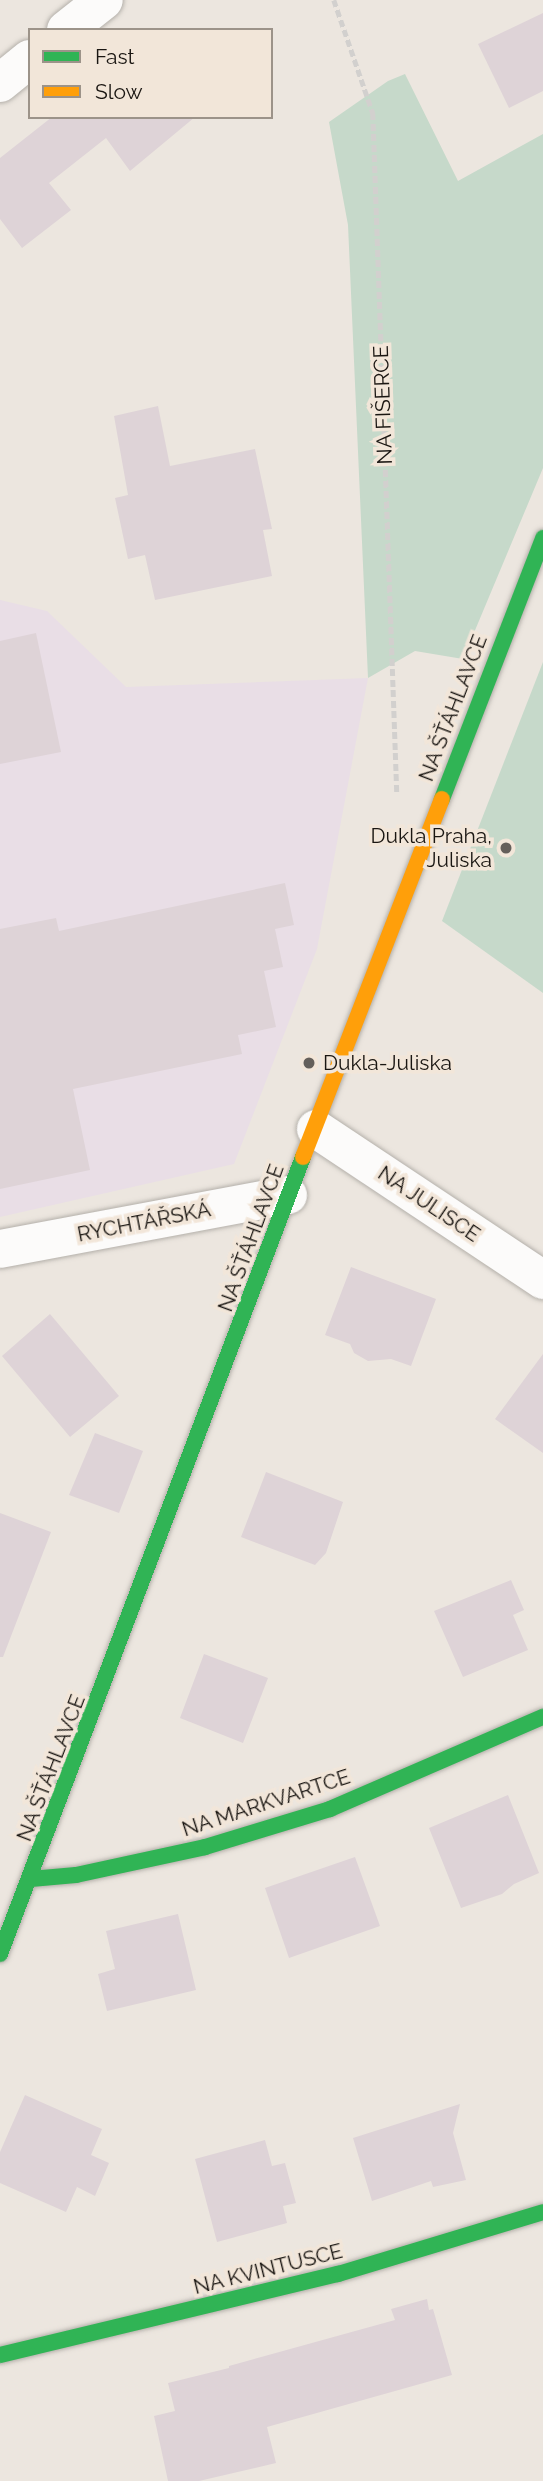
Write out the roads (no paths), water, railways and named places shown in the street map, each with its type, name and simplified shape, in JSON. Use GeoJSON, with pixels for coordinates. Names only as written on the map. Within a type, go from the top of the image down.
{"type":"FeatureCollection","features":[{"type":"Feature","properties":{"kind":"street"},"geometry":{"type":"LineString","coordinates":[[69,28],[104,0]]}},
{"type":"Feature","properties":{"kind":"street"},"geometry":{"type":"LineString","coordinates":[[0,83],[28,61]]}},
{"type":"Feature","properties":{"kind":"street","name":"NA ŠŤÁHLAVCE"},"geometry":{"type":"LineString","coordinates":[[0,1954],[31,1879],[288,1195],[316,1129],[543,538]]}},
{"type":"Feature","properties":{"kind":"street","name":"NA JULISCE"},"geometry":{"type":"LineString","coordinates":[[316,1129],[543,1280]]}},
{"type":"Feature","properties":{"kind":"street","name":"RYCHTÁŘSKÁ"},"geometry":{"type":"LineString","coordinates":[[0,1249],[288,1195]]}},
{"type":"Feature","properties":{"kind":"street","name":"NA MARKVARTCE"},"geometry":{"type":"LineString","coordinates":[[31,1879],[76,1875],[205,1847],[330,1809],[543,1717]]}},
{"type":"Feature","properties":{"kind":"street","name":"NA KVINTUSCE"},"geometry":{"type":"LineString","coordinates":[[0,2355],[338,2274],[543,2212]]}},
{"type":"Feature","properties":{"kind":"place","name":"Dukla Praha, Juliska"},"geometry":{"type":"Point","coordinates":[506,848]}},
{"type":"Feature","properties":{"kind":"place","name":"Dukla-Juliska"},"geometry":{"type":"Point","coordinates":[309,1063]}}]}
